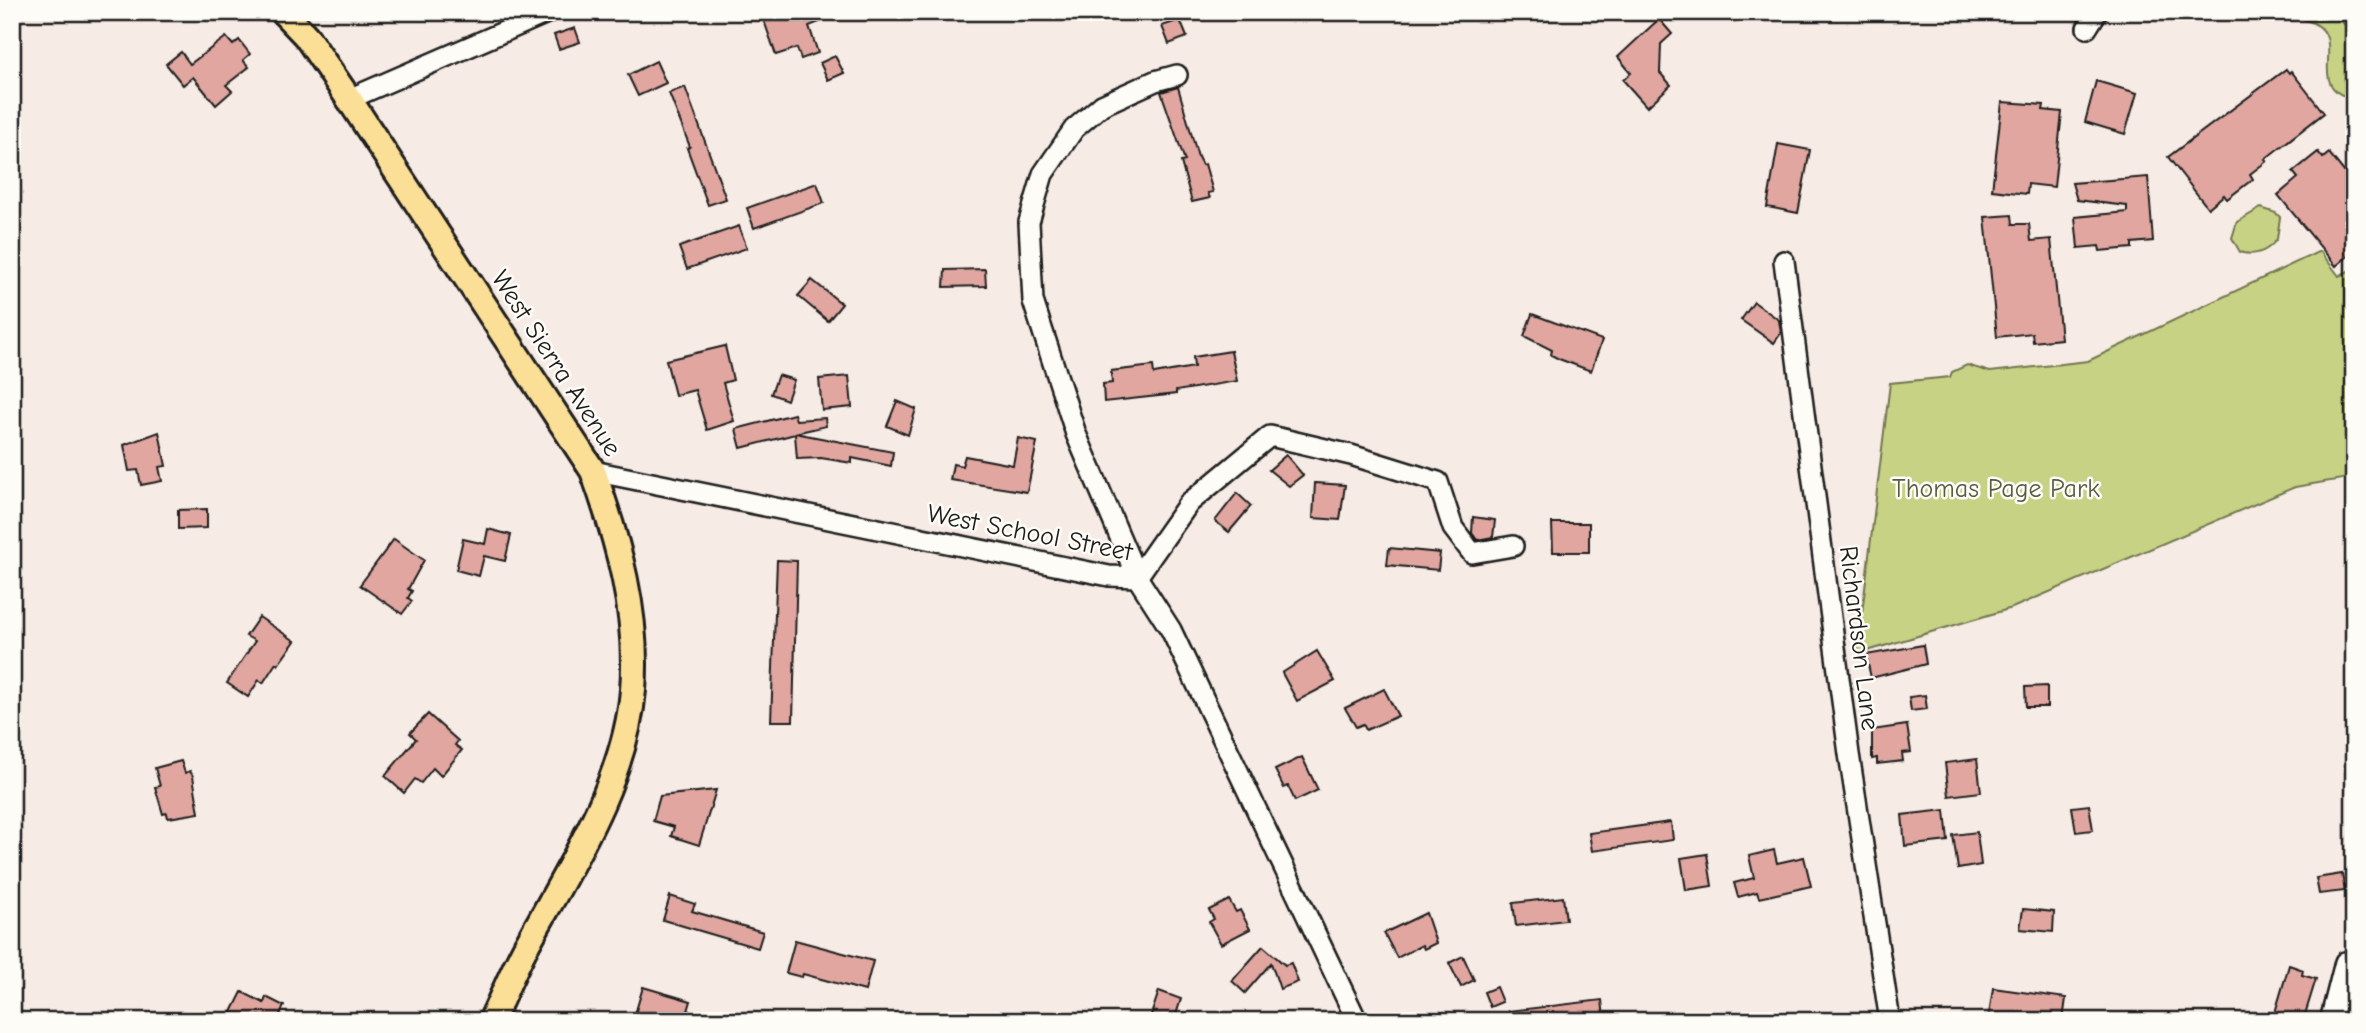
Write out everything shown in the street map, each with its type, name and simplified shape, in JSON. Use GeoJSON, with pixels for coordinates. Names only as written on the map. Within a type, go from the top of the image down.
{"type":"FeatureCollection","features":[{"type":"Feature","properties":{"kind":"main road","name":"West Sierra Avenue"},"geometry":{"type":"LineString","coordinates":[[283,12],[306,36],[349,99],[593,471],[615,532],[634,640],[633,690],[625,736],[589,832],[528,942],[491,1021]]}},
{"type":"Feature","properties":{"kind":"street"},"geometry":{"type":"LineString","coordinates":[[349,99],[550,12]]}},
{"type":"Feature","properties":{"kind":"street"},"geometry":{"type":"LineString","coordinates":[[1138,577],[1076,434],[1033,301],[1029,222],[1043,174],[1074,128],[1102,105],[1155,81],[1177,75]]}},
{"type":"Feature","properties":{"kind":"street","name":"Richardson Lane"},"geometry":{"type":"LineString","coordinates":[[1784,261],[1849,754],[1891,1021]]}},
{"type":"Feature","properties":{"kind":"street"},"geometry":{"type":"LineString","coordinates":[[1138,577],[1189,503],[1270,436],[1351,454],[1438,482],[1453,528],[1472,554],[1513,546]]}},
{"type":"Feature","properties":{"kind":"street","name":"West School Street"},"geometry":{"type":"LineString","coordinates":[[593,471],[1109,576],[1138,577],[1171,630],[1357,1021]]}},
{"type":"Feature","properties":{"kind":"street"},"geometry":{"type":"LineString","coordinates":[[2330,1021],[2345,962]]}},
{"type":"Feature","properties":{"kind":"green space"},"geometry":{"type":"Polygon","coordinates":[[[2311,12],[2329,12],[2348,27],[2354,99],[2338,93],[2330,83],[2326,36],[2319,27],[2305,20],[2311,12]]]}},
{"type":"Feature","properties":{"kind":"green space"},"geometry":{"type":"Polygon","coordinates":[[[2261,208],[2280,217],[2277,239],[2261,252],[2240,252],[2232,238],[2237,222],[2261,208]]]}},
{"type":"Feature","properties":{"kind":"green space","name":"Thomas Page Park"},"geometry":{"type":"Polygon","coordinates":[[[2320,251],[2339,276],[2354,268],[2354,477],[2295,487],[2012,608],[1857,654],[1890,383],[1950,377],[1952,372],[1967,365],[1990,372],[2088,361],[2320,251]]]}},
{"type":"Feature","properties":{"kind":"building"},"geometry":{"type":"Polygon","coordinates":[[[761,12],[842,13],[809,26],[818,53],[801,59],[797,48],[776,55],[761,12]]]}},
{"type":"Feature","properties":{"kind":"building"},"geometry":{"type":"Polygon","coordinates":[[[1659,19],[1672,34],[1661,44],[1660,73],[1671,85],[1647,107],[1623,80],[1631,73],[1618,57],[1659,19]]]}},
{"type":"Feature","properties":{"kind":"building"},"geometry":{"type":"Polygon","coordinates":[[[1180,20],[1187,37],[1169,44],[1162,26],[1180,20]]]}},
{"type":"Feature","properties":{"kind":"building"},"geometry":{"type":"Polygon","coordinates":[[[575,28],[580,42],[559,49],[554,35],[575,28]]]}},
{"type":"Feature","properties":{"kind":"building"},"geometry":{"type":"Polygon","coordinates":[[[226,37],[233,45],[239,40],[250,54],[243,60],[249,67],[226,85],[232,91],[216,105],[193,77],[183,85],[166,64],[181,52],[190,64],[226,37]]]}},
{"type":"Feature","properties":{"kind":"building"},"geometry":{"type":"Polygon","coordinates":[[[835,56],[844,73],[828,80],[820,63],[835,56]]]}},
{"type":"Feature","properties":{"kind":"building"},"geometry":{"type":"Polygon","coordinates":[[[656,61],[666,83],[638,96],[628,75],[656,61]]]}},
{"type":"Feature","properties":{"kind":"building"},"geometry":{"type":"Polygon","coordinates":[[[2286,69],[2289,73],[2291,71],[2324,113],[2265,159],[2267,161],[2250,174],[2253,179],[2227,199],[2224,195],[2208,208],[2168,157],[2286,69]]]}},
{"type":"Feature","properties":{"kind":"building"},"geometry":{"type":"Polygon","coordinates":[[[2096,81],[2137,93],[2125,134],[2085,122],[2096,81]]]}},
{"type":"Feature","properties":{"kind":"building"},"geometry":{"type":"Polygon","coordinates":[[[685,87],[726,199],[708,205],[669,93],[685,87]]]}},
{"type":"Feature","properties":{"kind":"building"},"geometry":{"type":"Polygon","coordinates":[[[1178,87],[1198,157],[1202,165],[1205,164],[1213,192],[1208,193],[1210,198],[1192,202],[1181,162],[1185,161],[1161,92],[1178,87]]]}},
{"type":"Feature","properties":{"kind":"building"},"geometry":{"type":"Polygon","coordinates":[[[2002,102],[2044,105],[2043,110],[2062,112],[2054,187],[2028,184],[2027,194],[1992,190],[2002,102]]]}},
{"type":"Feature","properties":{"kind":"building"},"geometry":{"type":"Polygon","coordinates":[[[1778,144],[1810,150],[1798,213],[1767,207],[1778,144]]]}},
{"type":"Feature","properties":{"kind":"building"},"geometry":{"type":"Polygon","coordinates":[[[2318,152],[2323,158],[2329,153],[2354,184],[2354,251],[2336,266],[2278,195],[2298,178],[2293,172],[2318,152]]]}},
{"type":"Feature","properties":{"kind":"building"},"geometry":{"type":"Polygon","coordinates":[[[2148,177],[2153,241],[2132,243],[2132,248],[2100,251],[2099,246],[2078,248],[2075,217],[2127,212],[2127,206],[2077,200],[2072,183],[2148,177]]]}},
{"type":"Feature","properties":{"kind":"building"},"geometry":{"type":"Polygon","coordinates":[[[817,183],[824,203],[754,228],[747,208],[817,183]]]}},
{"type":"Feature","properties":{"kind":"building"},"geometry":{"type":"Polygon","coordinates":[[[2012,215],[2013,224],[2029,224],[2031,241],[2051,239],[2061,339],[2033,342],[2032,333],[1997,337],[1985,217],[2012,215]]]}},
{"type":"Feature","properties":{"kind":"building"},"geometry":{"type":"Polygon","coordinates":[[[739,226],[747,248],[687,269],[679,247],[739,226]]]}},
{"type":"Feature","properties":{"kind":"building"},"geometry":{"type":"Polygon","coordinates":[[[985,269],[986,286],[944,287],[945,270],[985,269]]]}},
{"type":"Feature","properties":{"kind":"building"},"geometry":{"type":"Polygon","coordinates":[[[812,280],[842,304],[828,321],[798,296],[812,280]]]}},
{"type":"Feature","properties":{"kind":"building"},"geometry":{"type":"Polygon","coordinates":[[[1754,302],[1779,320],[1781,333],[1774,343],[1741,320],[1754,302]]]}},
{"type":"Feature","properties":{"kind":"building"},"geometry":{"type":"Polygon","coordinates":[[[1532,314],[1602,340],[1591,371],[1551,355],[1552,350],[1524,336],[1532,314]]]}},
{"type":"Feature","properties":{"kind":"building"},"geometry":{"type":"Polygon","coordinates":[[[725,346],[733,380],[723,383],[734,421],[707,430],[695,390],[675,395],[666,360],[725,346]]]}},
{"type":"Feature","properties":{"kind":"building"},"geometry":{"type":"Polygon","coordinates":[[[1231,351],[1237,381],[1176,391],[1176,394],[1104,402],[1103,384],[1112,383],[1111,371],[1153,366],[1154,374],[1194,367],[1193,357],[1231,351]]]}},
{"type":"Feature","properties":{"kind":"building"},"geometry":{"type":"Polygon","coordinates":[[[778,375],[794,380],[787,400],[771,394],[778,375]]]}},
{"type":"Feature","properties":{"kind":"building"},"geometry":{"type":"Polygon","coordinates":[[[849,376],[852,407],[822,410],[819,379],[849,376]]]}},
{"type":"Feature","properties":{"kind":"building"},"geometry":{"type":"Polygon","coordinates":[[[897,401],[916,409],[908,435],[887,426],[897,401]]]}},
{"type":"Feature","properties":{"kind":"building"},"geometry":{"type":"Polygon","coordinates":[[[794,414],[796,420],[825,418],[826,426],[795,433],[893,452],[891,466],[852,458],[852,463],[821,458],[797,459],[795,434],[741,448],[736,429],[794,414]]]}},
{"type":"Feature","properties":{"kind":"building"},"geometry":{"type":"Polygon","coordinates":[[[159,432],[166,466],[159,467],[162,481],[141,485],[138,470],[129,471],[124,445],[159,432]]]}},
{"type":"Feature","properties":{"kind":"building"},"geometry":{"type":"Polygon","coordinates":[[[1018,438],[1037,442],[1027,492],[950,480],[953,464],[962,466],[965,456],[1013,465],[1018,438]]]}},
{"type":"Feature","properties":{"kind":"building"},"geometry":{"type":"Polygon","coordinates":[[[1286,455],[1303,475],[1289,486],[1269,470],[1286,455]]]}},
{"type":"Feature","properties":{"kind":"building"},"geometry":{"type":"Polygon","coordinates":[[[1315,483],[1345,485],[1340,520],[1313,518],[1315,483]]]}},
{"type":"Feature","properties":{"kind":"building"},"geometry":{"type":"Polygon","coordinates":[[[1237,493],[1251,506],[1229,532],[1215,521],[1237,493]]]}},
{"type":"Feature","properties":{"kind":"building"},"geometry":{"type":"Polygon","coordinates":[[[207,509],[207,528],[178,529],[178,510],[207,509]]]}},
{"type":"Feature","properties":{"kind":"building"},"geometry":{"type":"Polygon","coordinates":[[[1473,517],[1495,520],[1493,537],[1477,540],[1472,533],[1473,517]]]}},
{"type":"Feature","properties":{"kind":"building"},"geometry":{"type":"Polygon","coordinates":[[[1552,523],[1589,523],[1589,552],[1553,552],[1552,523]]]}},
{"type":"Feature","properties":{"kind":"building"},"geometry":{"type":"Polygon","coordinates":[[[488,529],[511,535],[505,561],[484,556],[479,576],[456,570],[463,539],[485,544],[488,529]]]}},
{"type":"Feature","properties":{"kind":"building"},"geometry":{"type":"Polygon","coordinates":[[[394,539],[424,560],[408,589],[412,591],[408,598],[412,601],[402,614],[360,585],[394,539]]]}},
{"type":"Feature","properties":{"kind":"building"},"geometry":{"type":"Polygon","coordinates":[[[1389,548],[1440,553],[1438,570],[1387,565],[1389,548]]]}},
{"type":"Feature","properties":{"kind":"building"},"geometry":{"type":"Polygon","coordinates":[[[777,560],[797,561],[793,721],[771,721],[777,560]]]}},
{"type":"Feature","properties":{"kind":"building"},"geometry":{"type":"Polygon","coordinates":[[[259,617],[295,641],[263,683],[259,680],[248,697],[227,683],[255,641],[246,636],[259,617]]]}},
{"type":"Feature","properties":{"kind":"building"},"geometry":{"type":"Polygon","coordinates":[[[1923,645],[1926,664],[1871,678],[1866,655],[1923,645]]]}},
{"type":"Feature","properties":{"kind":"building"},"geometry":{"type":"Polygon","coordinates":[[[1317,651],[1335,681],[1297,701],[1282,673],[1317,651]]]}},
{"type":"Feature","properties":{"kind":"building"},"geometry":{"type":"Polygon","coordinates":[[[2047,686],[2047,707],[2026,707],[2025,687],[2047,686]]]}},
{"type":"Feature","properties":{"kind":"building"},"geometry":{"type":"Polygon","coordinates":[[[1384,689],[1398,716],[1366,730],[1363,724],[1356,727],[1345,708],[1384,689]]]}},
{"type":"Feature","properties":{"kind":"building"},"geometry":{"type":"Polygon","coordinates":[[[1925,695],[1927,709],[1911,711],[1909,697],[1925,695]]]}},
{"type":"Feature","properties":{"kind":"building"},"geometry":{"type":"Polygon","coordinates":[[[428,714],[458,741],[455,745],[462,750],[441,776],[433,768],[421,783],[415,779],[404,793],[385,776],[416,739],[410,733],[428,714]]]}},
{"type":"Feature","properties":{"kind":"building"},"geometry":{"type":"Polygon","coordinates":[[[1907,725],[1911,752],[1902,753],[1903,761],[1877,764],[1877,758],[1872,759],[1872,730],[1907,725]]]}},
{"type":"Feature","properties":{"kind":"building"},"geometry":{"type":"Polygon","coordinates":[[[1302,757],[1318,790],[1295,801],[1288,786],[1284,788],[1275,770],[1302,757]]]}},
{"type":"Feature","properties":{"kind":"building"},"geometry":{"type":"Polygon","coordinates":[[[1977,759],[1981,792],[1949,796],[1945,763],[1977,759]]]}},
{"type":"Feature","properties":{"kind":"building"},"geometry":{"type":"Polygon","coordinates":[[[181,761],[185,773],[190,771],[193,776],[199,813],[168,818],[167,813],[163,814],[155,787],[160,786],[155,768],[181,761]]]}},
{"type":"Feature","properties":{"kind":"building"},"geometry":{"type":"Polygon","coordinates":[[[716,790],[699,845],[671,836],[674,827],[653,821],[660,796],[716,790]]]}},
{"type":"Feature","properties":{"kind":"building"},"geometry":{"type":"Polygon","coordinates":[[[2089,805],[2093,830],[2076,832],[2072,807],[2089,805]]]}},
{"type":"Feature","properties":{"kind":"building"},"geometry":{"type":"Polygon","coordinates":[[[1945,810],[1948,841],[1905,846],[1902,815],[1945,810]]]}},
{"type":"Feature","properties":{"kind":"building"},"geometry":{"type":"Polygon","coordinates":[[[1671,822],[1673,840],[1592,851],[1589,833],[1671,822]]]}},
{"type":"Feature","properties":{"kind":"building"},"geometry":{"type":"Polygon","coordinates":[[[1977,832],[1981,865],[1958,869],[1953,835],[1977,832]]]}},
{"type":"Feature","properties":{"kind":"building"},"geometry":{"type":"Polygon","coordinates":[[[1774,850],[1777,863],[1804,857],[1811,886],[1759,898],[1757,892],[1738,897],[1734,883],[1754,878],[1749,856],[1774,850]]]}},
{"type":"Feature","properties":{"kind":"building"},"geometry":{"type":"Polygon","coordinates":[[[1707,854],[1712,886],[1686,890],[1681,858],[1707,854]]]}},
{"type":"Feature","properties":{"kind":"building"},"geometry":{"type":"Polygon","coordinates":[[[2342,874],[2345,891],[2319,894],[2316,878],[2342,874]]]}},
{"type":"Feature","properties":{"kind":"building"},"geometry":{"type":"Polygon","coordinates":[[[670,896],[695,904],[692,911],[763,932],[758,948],[663,920],[670,896]]]}},
{"type":"Feature","properties":{"kind":"building"},"geometry":{"type":"Polygon","coordinates":[[[1563,897],[1566,920],[1516,926],[1513,903],[1563,897]]]}},
{"type":"Feature","properties":{"kind":"building"},"geometry":{"type":"Polygon","coordinates":[[[1229,900],[1236,912],[1240,910],[1250,929],[1221,944],[1209,922],[1214,919],[1209,910],[1229,900]]]}},
{"type":"Feature","properties":{"kind":"building"},"geometry":{"type":"Polygon","coordinates":[[[2023,909],[2054,912],[2053,932],[2020,929],[2023,909]]]}},
{"type":"Feature","properties":{"kind":"building"},"geometry":{"type":"Polygon","coordinates":[[[1426,913],[1436,943],[1424,949],[1422,945],[1397,958],[1384,933],[1426,913]]]}},
{"type":"Feature","properties":{"kind":"building"},"geometry":{"type":"Polygon","coordinates":[[[795,940],[873,961],[865,991],[803,974],[802,977],[786,973],[795,940]]]}},
{"type":"Feature","properties":{"kind":"building"},"geometry":{"type":"Polygon","coordinates":[[[1263,946],[1285,965],[1291,963],[1298,982],[1280,989],[1271,963],[1245,993],[1232,981],[1263,946]]]}},
{"type":"Feature","properties":{"kind":"building"},"geometry":{"type":"Polygon","coordinates":[[[1463,956],[1474,980],[1461,987],[1449,963],[1463,956]]]}},
{"type":"Feature","properties":{"kind":"building"},"geometry":{"type":"Polygon","coordinates":[[[2289,965],[2303,970],[2302,975],[2316,979],[2303,1021],[2274,1016],[2289,965]]]}},
{"type":"Feature","properties":{"kind":"building"},"geometry":{"type":"Polygon","coordinates":[[[643,987],[691,1001],[685,1021],[633,1021],[643,987]]]}},
{"type":"Feature","properties":{"kind":"building"},"geometry":{"type":"Polygon","coordinates":[[[1496,987],[1502,1002],[1490,1007],[1484,992],[1496,987]]]}},
{"type":"Feature","properties":{"kind":"building"},"geometry":{"type":"Polygon","coordinates":[[[1993,988],[2066,998],[2063,1021],[1988,1021],[1993,988]]]}},
{"type":"Feature","properties":{"kind":"building"},"geometry":{"type":"Polygon","coordinates":[[[1159,991],[1181,999],[1174,1021],[1149,1021],[1159,991]]]}},
{"type":"Feature","properties":{"kind":"building"},"geometry":{"type":"Polygon","coordinates":[[[242,992],[264,1003],[266,997],[284,1006],[277,1021],[259,1016],[256,1021],[238,1021],[230,1016],[242,992]]]}},
{"type":"Feature","properties":{"kind":"building"},"geometry":{"type":"Polygon","coordinates":[[[1602,1000],[1604,1018],[1510,1021],[1509,1011],[1602,1000]]]}}]}
